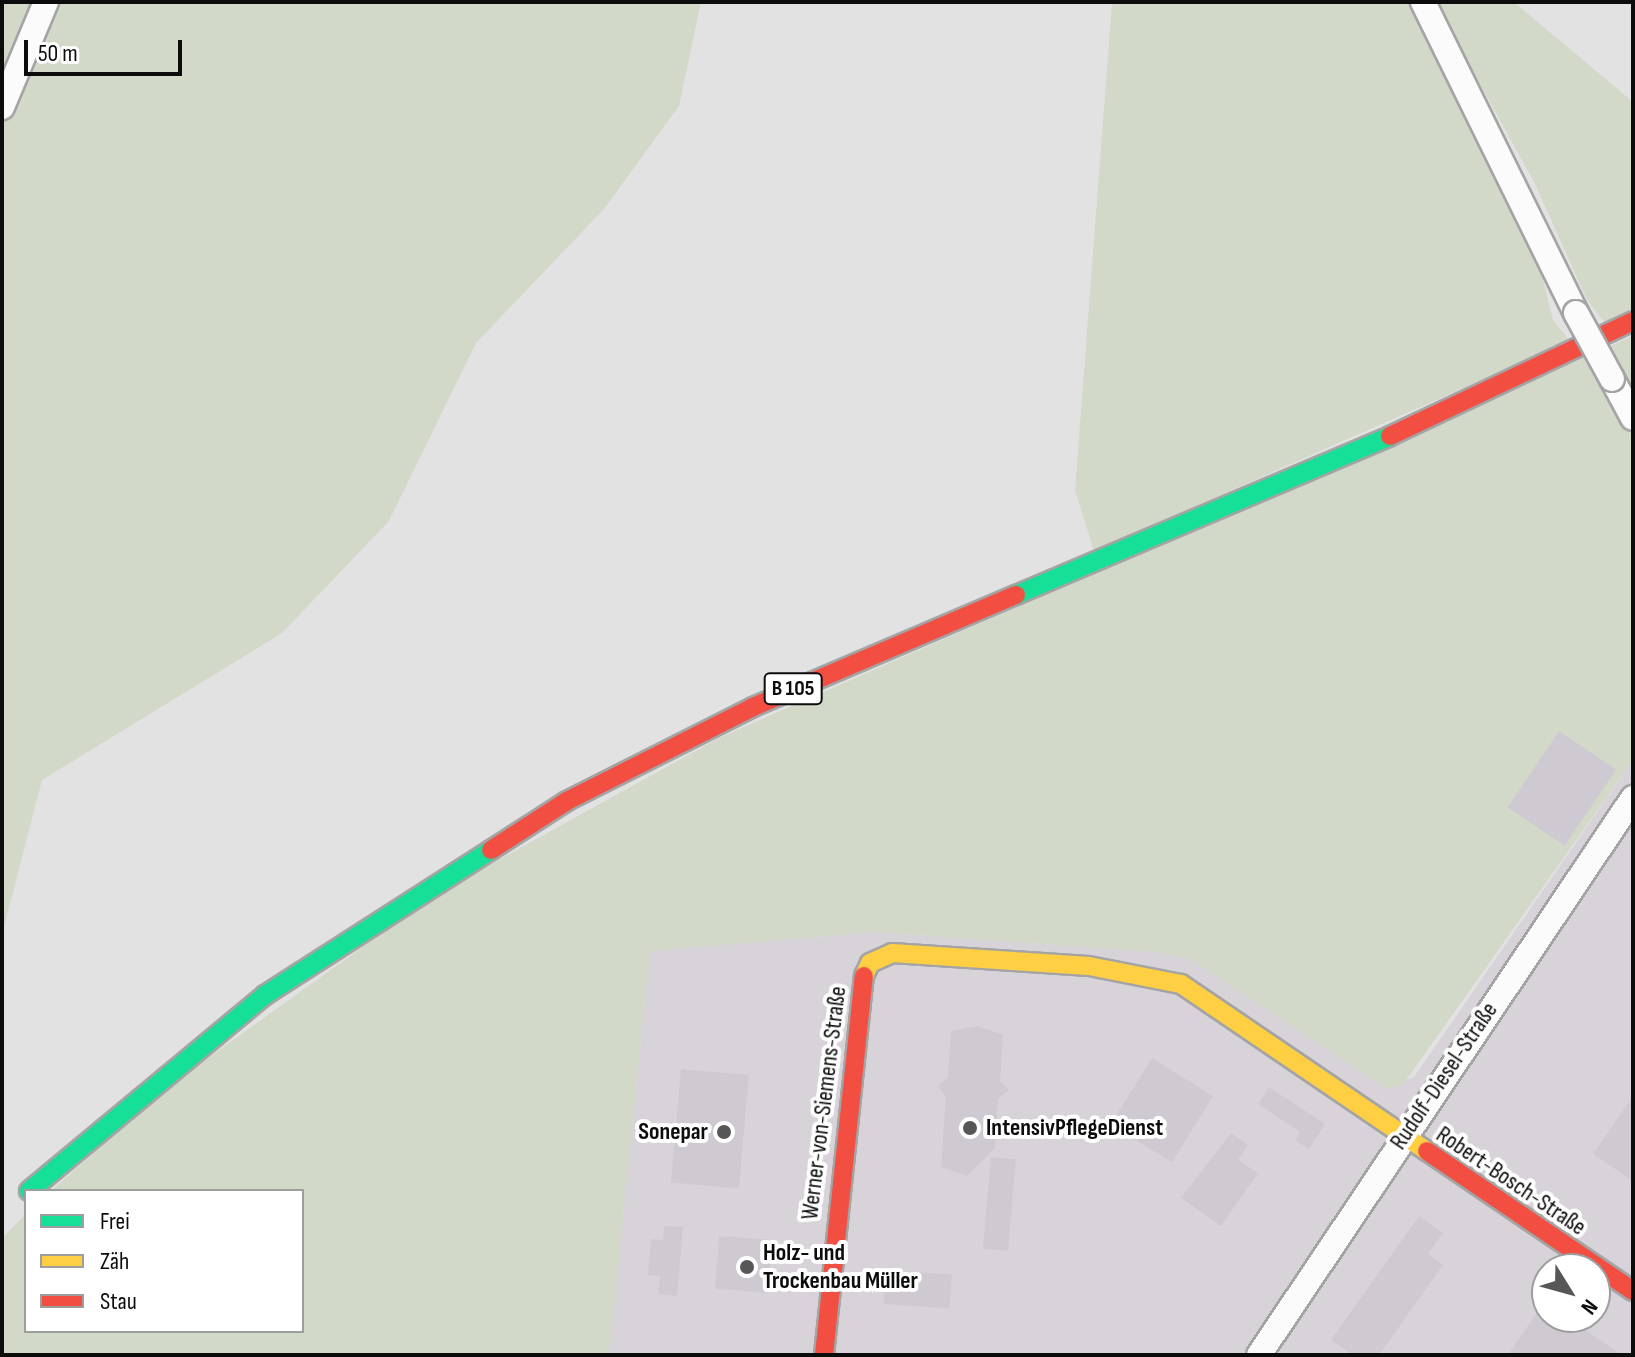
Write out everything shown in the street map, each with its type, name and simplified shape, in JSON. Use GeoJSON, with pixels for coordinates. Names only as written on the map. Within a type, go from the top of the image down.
{"type":"FeatureCollection","features":[{"type":"Feature","properties":{"kind":"main road","name":"B 105"},"geometry":{"type":"LineString","coordinates":[[33,1189],[265,995],[567,801],[767,701],[1417,425],[1633,321]]}},
{"type":"Feature","properties":{"kind":"main road","name":"Werner-von-Siemens-Straße"},"geometry":{"type":"LineString","coordinates":[[824,1355],[857,992],[870,963],[892,953],[1089,966],[1181,984],[1402,1137]]}},
{"type":"Feature","properties":{"kind":"main road","name":"Robert-Bosch-Straße"},"geometry":{"type":"LineString","coordinates":[[1402,1137],[1633,1291]]}},
{"type":"Feature","properties":{"kind":"main road","name":"B 105"},"geometry":{"type":"LineString","coordinates":[[10,1209],[24,1197]]}},
{"type":"Feature","properties":{"kind":"street"},"geometry":{"type":"LineString","coordinates":[[2,107],[12,60],[46,2]]}},
{"type":"Feature","properties":{"kind":"street"},"geometry":{"type":"LineString","coordinates":[[1423,2],[1576,313],[1633,418]]}},
{"type":"Feature","properties":{"kind":"street","name":"Rudolf-Diesel-Straße"},"geometry":{"type":"LineString","coordinates":[[1259,1355],[1402,1137],[1633,798]]}},
{"type":"Feature","properties":{"kind":"shaded area"},"geometry":{"type":"Polygon","coordinates":[[[1633,760],[1633,1355],[609,1355],[650,951],[873,932],[1158,952],[1190,959],[1386,1088],[1414,1077],[1633,760]]]}},
{"type":"Feature","properties":{"kind":"green space"},"geometry":{"type":"Polygon","coordinates":[[[2,2],[701,2],[679,106],[604,209],[476,343],[389,521],[282,633],[42,780],[2,935],[2,2]]]}},
{"type":"Feature","properties":{"kind":"green space"},"geometry":{"type":"Polygon","coordinates":[[[1112,2],[1410,2],[1538,260],[1553,320],[1570,341],[1094,551],[1075,490],[1112,2]]]}},
{"type":"Feature","properties":{"kind":"green space"},"geometry":{"type":"Polygon","coordinates":[[[1435,2],[1514,2],[1633,102],[1633,308],[1605,323],[1587,300],[1535,184],[1435,2]]]}},
{"type":"Feature","properties":{"kind":"green space"},"geometry":{"type":"Polygon","coordinates":[[[1633,336],[1633,760],[1402,1086],[1386,1088],[1190,959],[1158,952],[873,932],[650,951],[609,1355],[2,1355],[2,1238],[24,1216],[24,1333],[304,1333],[304,1189],[53,1189],[169,1086],[435,895],[719,738],[1633,336]]]}},
{"type":"Feature","properties":{"kind":"building"},"geometry":{"type":"Polygon","coordinates":[[[1559,731],[1616,770],[1565,846],[1508,807],[1559,731]]]}},
{"type":"Feature","properties":{"kind":"building","name":"IntensivPflegeDienst"},"geometry":{"type":"Polygon","coordinates":[[[978,1026],[1003,1035],[1000,1081],[1009,1090],[998,1099],[995,1148],[967,1176],[941,1167],[946,1097],[938,1086],[948,1077],[951,1031],[978,1026]]]}},
{"type":"Feature","properties":{"kind":"building"},"geometry":{"type":"Polygon","coordinates":[[[1152,1058],[1213,1096],[1172,1162],[1111,1124],[1152,1058]]]}},
{"type":"Feature","properties":{"kind":"building"},"geometry":{"type":"Polygon","coordinates":[[[681,1069],[749,1075],[739,1188],[671,1183],[681,1069]]]}},
{"type":"Feature","properties":{"kind":"building"},"geometry":{"type":"Polygon","coordinates":[[[1269,1087],[1325,1124],[1309,1149],[1295,1140],[1300,1132],[1258,1104],[1269,1087]]]}},
{"type":"Feature","properties":{"kind":"building"},"geometry":{"type":"Polygon","coordinates":[[[1633,1096],[1633,1181],[1593,1154],[1633,1096]]]}},
{"type":"Feature","properties":{"kind":"building"},"geometry":{"type":"Polygon","coordinates":[[[1231,1133],[1248,1145],[1238,1160],[1258,1173],[1221,1226],[1181,1198],[1231,1133]]]}},
{"type":"Feature","properties":{"kind":"building"},"geometry":{"type":"Polygon","coordinates":[[[991,1157],[1016,1159],[1008,1251],[983,1249],[991,1157]]]}},
{"type":"Feature","properties":{"kind":"building"},"geometry":{"type":"Polygon","coordinates":[[[1419,1216],[1443,1233],[1428,1254],[1443,1265],[1379,1355],[1353,1355],[1331,1340],[1419,1216]]]}},
{"type":"Feature","properties":{"kind":"building"},"geometry":{"type":"Polygon","coordinates":[[[664,1226],[683,1227],[677,1296],[658,1294],[660,1276],[648,1275],[651,1239],[663,1240],[664,1226]]]}},
{"type":"Feature","properties":{"kind":"building","name":"Holz- und Trockenbau Müller"},"geometry":{"type":"Polygon","coordinates":[[[719,1236],[772,1240],[768,1293],[715,1289],[719,1236]]]}},
{"type":"Feature","properties":{"kind":"building"},"geometry":{"type":"Polygon","coordinates":[[[886,1270],[952,1275],[949,1309],[884,1304],[886,1270]]]}},
{"type":"Feature","properties":{"kind":"building"},"geometry":{"type":"Polygon","coordinates":[[[1531,1321],[1531,1333],[1590,1333],[1622,1355],[1508,1355],[1531,1321]]]}},
{"type":"Feature","properties":{"kind":"traffic: fast"},"geometry":{"type":"LineString","coordinates":[[1016,595],[1390,436]]}},
{"type":"Feature","properties":{"kind":"traffic: fast"},"geometry":{"type":"LineString","coordinates":[[31,1189],[265,995],[491,850]]}},
{"type":"Feature","properties":{"kind":"traffic: slow"},"geometry":{"type":"LineString","coordinates":[[864,976],[870,963],[892,953],[1089,966],[1181,984],[1427,1151]]}},
{"type":"Feature","properties":{"kind":"traffic: jam"},"geometry":{"type":"LineString","coordinates":[[1390,436],[1633,321]]}},
{"type":"Feature","properties":{"kind":"traffic: jam"},"geometry":{"type":"LineString","coordinates":[[491,850],[567,801],[753,707],[1016,595]]}},
{"type":"Feature","properties":{"kind":"traffic: jam"},"geometry":{"type":"LineString","coordinates":[[824,1355],[864,976]]}},
{"type":"Feature","properties":{"kind":"traffic: jam"},"geometry":{"type":"LineString","coordinates":[[1427,1151],[1633,1291]]}},
{"type":"Feature","properties":{"kind":"place","name":"IntensivPflegeDienst"},"geometry":{"type":"Point","coordinates":[970,1128]}},
{"type":"Feature","properties":{"kind":"place","name":"Sonepar"},"geometry":{"type":"Point","coordinates":[724,1132]}},
{"type":"Feature","properties":{"kind":"place","name":"Holz- und Trockenbau Müller"},"geometry":{"type":"Point","coordinates":[747,1267]}}]}
